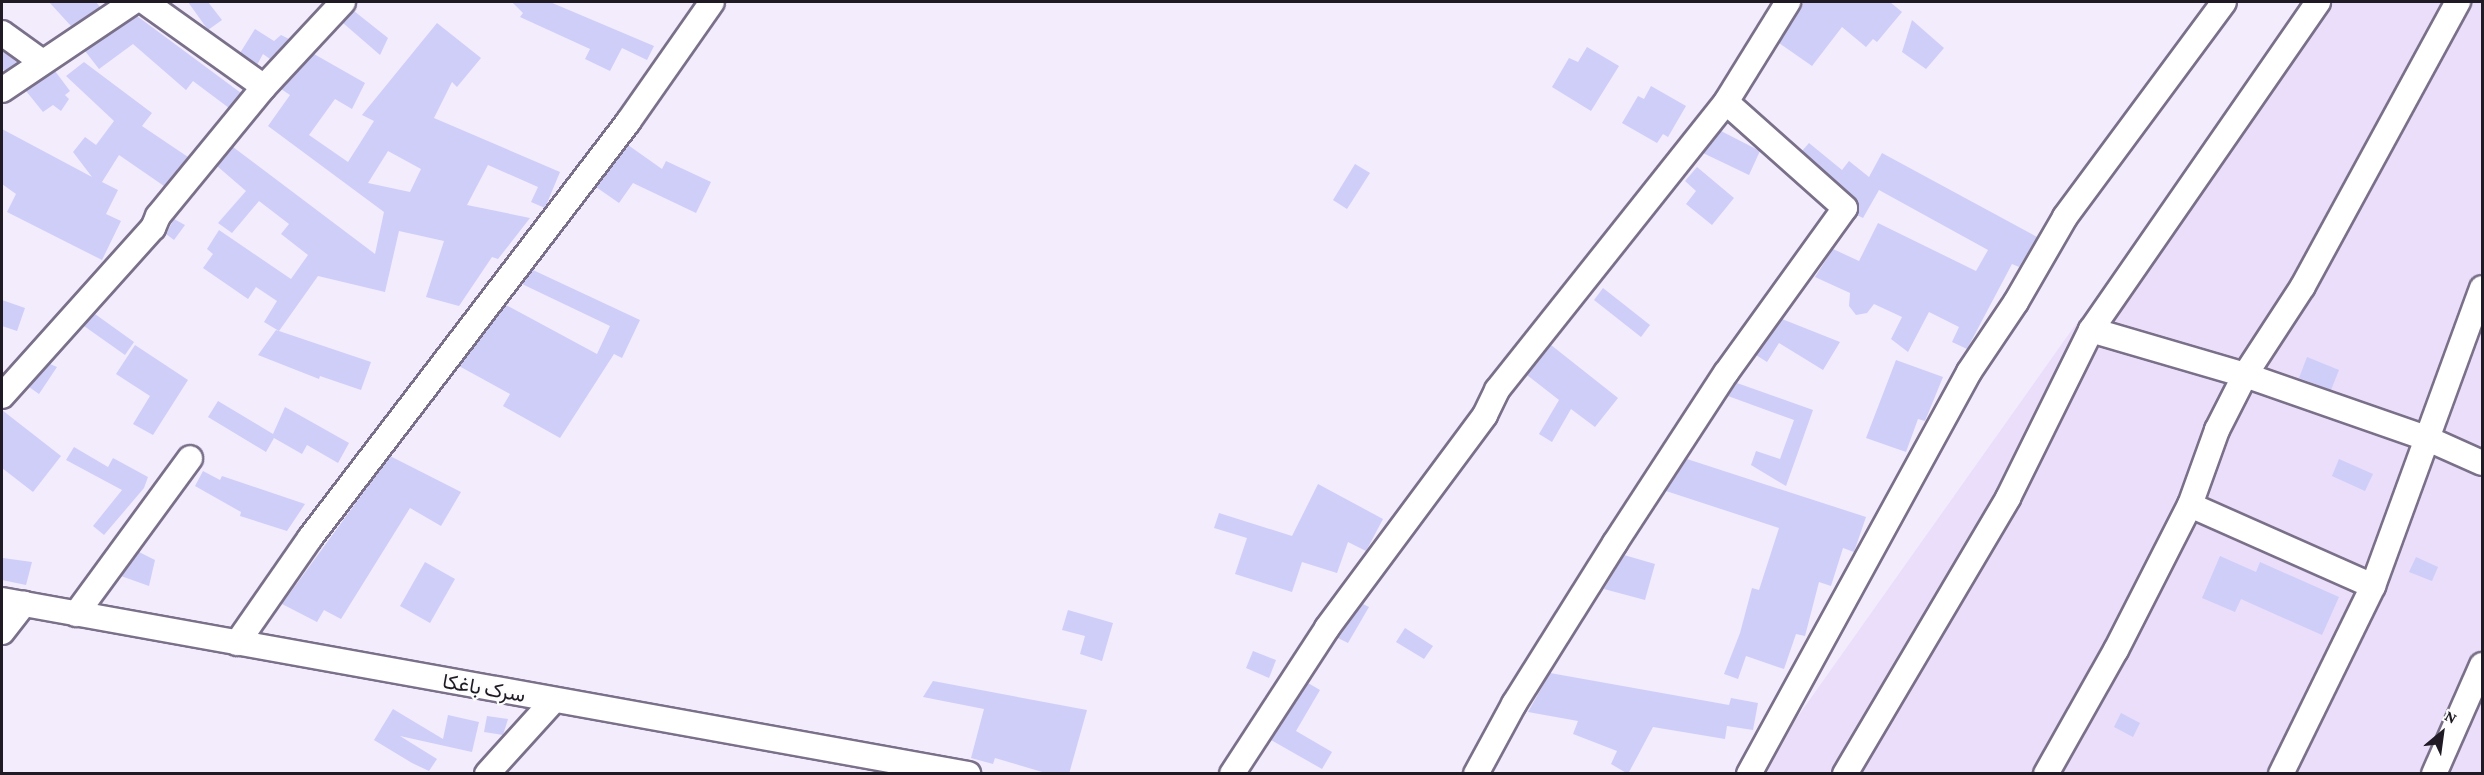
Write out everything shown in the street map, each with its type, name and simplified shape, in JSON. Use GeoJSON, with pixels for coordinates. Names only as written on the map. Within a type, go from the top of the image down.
{"type":"FeatureCollection","features":[{"type":"Feature","properties":{"kind":"street"},"geometry":{"type":"LineString","coordinates":[[2,90],[41,61],[133,2]]}},
{"type":"Feature","properties":{"kind":"street"},"geometry":{"type":"LineString","coordinates":[[145,2],[264,87]]}},
{"type":"Feature","properties":{"kind":"street"},"geometry":{"type":"LineString","coordinates":[[2,396],[153,228],[158,216],[264,87],[343,2]]}},
{"type":"Feature","properties":{"kind":"street"},"geometry":{"type":"LineString","coordinates":[[237,643],[310,538],[628,122],[712,2]]}},
{"type":"Feature","properties":{"kind":"street"},"geometry":{"type":"LineString","coordinates":[[1232,774],[1327,628],[1485,415],[1497,390],[1726,102],[1788,2]]}},
{"type":"Feature","properties":{"kind":"street"},"geometry":{"type":"LineString","coordinates":[[1749,774],[1969,372],[2016,302],[2065,217],[2224,2]]}},
{"type":"Feature","properties":{"kind":"street"},"geometry":{"type":"LineString","coordinates":[[1845,774],[2008,498],[2091,330],[2318,2]]}},
{"type":"Feature","properties":{"kind":"street"},"geometry":{"type":"LineString","coordinates":[[2046,774],[2116,650],[2190,505],[2217,430],[2245,375],[2303,286],[2458,2]]}},
{"type":"Feature","properties":{"kind":"street"},"geometry":{"type":"LineString","coordinates":[[2,33],[41,61]]}},
{"type":"Feature","properties":{"kind":"street"},"geometry":{"type":"LineString","coordinates":[[1476,774],[1514,704],[1615,543],[1726,373],[1845,208],[1726,102]]}},
{"type":"Feature","properties":{"kind":"street"},"geometry":{"type":"LineString","coordinates":[[2281,774],[2373,586],[2482,288]]}},
{"type":"Feature","properties":{"kind":"street"},"geometry":{"type":"LineString","coordinates":[[2091,330],[2245,375],[2426,438],[2482,463]]}},
{"type":"Feature","properties":{"kind":"street"},"geometry":{"type":"LineString","coordinates":[[76,614],[190,458]]}},
{"type":"Feature","properties":{"kind":"street"},"geometry":{"type":"LineString","coordinates":[[2190,505],[2373,586]]}},
{"type":"Feature","properties":{"kind":"street"},"geometry":{"type":"LineString","coordinates":[[2,632],[13,602]]}},
{"type":"Feature","properties":{"kind":"street","name":"سرک باغکا"},"geometry":{"type":"LineString","coordinates":[[13,602],[968,774]]}},
{"type":"Feature","properties":{"kind":"street"},"geometry":{"type":"LineString","coordinates":[[2434,774],[2482,665]]}},
{"type":"Feature","properties":{"kind":"street"},"geometry":{"type":"LineString","coordinates":[[487,774],[554,700]]}},
{"type":"Feature","properties":{"kind":"street"},"geometry":{"type":"LineString","coordinates":[[849,774],[865,755]]}},
{"type":"Feature","properties":{"kind":"shaded area"},"geometry":{"type":"Polygon","coordinates":[[[2328,2],[2482,2],[2482,773],[1765,774],[1796,719],[2071,331],[2328,2]]]}},
{"type":"Feature","properties":{"kind":"building"},"geometry":{"type":"Polygon","coordinates":[[[49,2],[96,2],[100,7],[71,26],[49,2]]]}},
{"type":"Feature","properties":{"kind":"building"},"geometry":{"type":"Polygon","coordinates":[[[188,2],[208,2],[222,20],[208,30],[188,2]]]}},
{"type":"Feature","properties":{"kind":"building"},"geometry":{"type":"Polygon","coordinates":[[[512,2],[550,2],[654,46],[647,60],[622,48],[610,71],[585,59],[590,49],[520,17],[523,13],[512,2]]]}},
{"type":"Feature","properties":{"kind":"building"},"geometry":{"type":"Polygon","coordinates":[[[1804,2],[1890,2],[1902,12],[1877,42],[1873,39],[1866,47],[1842,27],[1812,66],[1779,43],[1804,2]]]}},
{"type":"Feature","properties":{"kind":"building"},"geometry":{"type":"Polygon","coordinates":[[[354,11],[388,38],[380,55],[343,23],[354,11]]]}},
{"type":"Feature","properties":{"kind":"building"},"geometry":{"type":"Polygon","coordinates":[[[137,16],[241,93],[229,108],[193,81],[186,90],[133,44],[99,69],[85,51],[137,16]]]}},
{"type":"Feature","properties":{"kind":"building"},"geometry":{"type":"Polygon","coordinates":[[[1912,20],[1944,48],[1926,69],[1902,52],[1912,20]]]}},
{"type":"Feature","properties":{"kind":"building"},"geometry":{"type":"Polygon","coordinates":[[[437,23],[481,58],[457,87],[452,82],[434,118],[560,172],[545,208],[531,202],[538,187],[488,165],[467,205],[530,218],[498,259],[492,257],[459,306],[426,297],[444,241],[399,231],[385,292],[318,276],[279,331],[264,322],[277,301],[256,287],[248,299],[203,268],[213,254],[207,249],[219,230],[291,279],[308,255],[281,234],[289,224],[259,201],[232,233],[218,223],[246,191],[217,166],[233,147],[375,254],[384,212],[268,126],[290,95],[281,89],[314,54],[365,83],[352,109],[335,99],[309,135],[348,162],[374,121],[362,115],[437,23]],[[388,151],[368,183],[410,192],[421,169],[388,151]]]}},
{"type":"Feature","properties":{"kind":"building"},"geometry":{"type":"Polygon","coordinates":[[[255,29],[274,41],[281,35],[289,39],[270,59],[263,54],[257,65],[240,53],[255,29]]]}},
{"type":"Feature","properties":{"kind":"building"},"geometry":{"type":"Polygon","coordinates":[[[1587,47],[1619,66],[1591,111],[1552,87],[1569,58],[1578,62],[1587,47]]]}},
{"type":"Feature","properties":{"kind":"building"},"geometry":{"type":"Polygon","coordinates":[[[2,51],[18,62],[5,71],[2,69],[2,51]]]}},
{"type":"Feature","properties":{"kind":"building"},"geometry":{"type":"Polygon","coordinates":[[[84,62],[152,113],[142,126],[188,157],[164,186],[119,155],[102,182],[118,190],[106,214],[121,221],[102,260],[7,212],[16,194],[2,184],[2,129],[92,177],[73,152],[85,137],[96,145],[114,121],[66,76],[84,62]]]}},
{"type":"Feature","properties":{"kind":"building"},"geometry":{"type":"Polygon","coordinates":[[[55,71],[70,91],[65,95],[69,99],[61,111],[53,105],[43,112],[26,91],[55,71]]]}},
{"type":"Feature","properties":{"kind":"building"},"geometry":{"type":"Polygon","coordinates":[[[1651,86],[1686,106],[1668,137],[1663,134],[1657,143],[1622,123],[1638,96],[1644,99],[1651,86]]]}},
{"type":"Feature","properties":{"kind":"building"},"geometry":{"type":"Polygon","coordinates":[[[1721,131],[1760,151],[1749,175],[1703,153],[1721,131]]]}},
{"type":"Feature","properties":{"kind":"building"},"geometry":{"type":"Polygon","coordinates":[[[1809,143],[1842,170],[1849,161],[1869,177],[1882,153],[2037,237],[2019,267],[2012,264],[1967,349],[1952,342],[1959,327],[1929,312],[1908,352],[1891,339],[1902,317],[1874,304],[1867,313],[1856,315],[1849,306],[1850,293],[1815,277],[1833,249],[1859,261],[1878,223],[1976,271],[1988,250],[1879,190],[1863,218],[1857,215],[1855,198],[1802,151],[1809,143]]]}},
{"type":"Feature","properties":{"kind":"building"},"geometry":{"type":"Polygon","coordinates":[[[628,145],[662,169],[666,161],[711,182],[696,213],[633,183],[619,203],[596,187],[628,145]]]}},
{"type":"Feature","properties":{"kind":"building"},"geometry":{"type":"Polygon","coordinates":[[[1355,164],[1370,173],[1347,209],[1333,200],[1355,164]]]}},
{"type":"Feature","properties":{"kind":"building"},"geometry":{"type":"Polygon","coordinates":[[[1697,167],[1734,198],[1712,225],[1686,204],[1696,191],[1685,181],[1697,167]]]}},
{"type":"Feature","properties":{"kind":"building"},"geometry":{"type":"Polygon","coordinates":[[[174,219],[185,225],[174,240],[166,234],[174,219]]]}},
{"type":"Feature","properties":{"kind":"building"},"geometry":{"type":"Polygon","coordinates":[[[533,270],[640,320],[622,358],[614,354],[560,438],[503,406],[510,394],[459,366],[506,305],[597,354],[610,326],[522,284],[533,270]]]}},
{"type":"Feature","properties":{"kind":"building"},"geometry":{"type":"Polygon","coordinates":[[[1603,288],[1650,325],[1641,337],[1594,300],[1603,288]]]}},
{"type":"Feature","properties":{"kind":"building"},"geometry":{"type":"Polygon","coordinates":[[[2,300],[25,308],[17,331],[2,326],[2,300]]]}},
{"type":"Feature","properties":{"kind":"building"},"geometry":{"type":"Polygon","coordinates":[[[95,314],[134,342],[125,355],[84,326],[95,314]]]}},
{"type":"Feature","properties":{"kind":"building"},"geometry":{"type":"Polygon","coordinates":[[[1782,319],[1840,342],[1823,370],[1779,343],[1767,362],[1756,355],[1782,319]]]}},
{"type":"Feature","properties":{"kind":"building"},"geometry":{"type":"Polygon","coordinates":[[[276,330],[371,362],[361,390],[320,376],[319,379],[258,355],[276,330]]]}},
{"type":"Feature","properties":{"kind":"building"},"geometry":{"type":"Polygon","coordinates":[[[135,345],[188,380],[153,435],[133,424],[150,396],[116,374],[135,345]]]}},
{"type":"Feature","properties":{"kind":"building"},"geometry":{"type":"Polygon","coordinates":[[[1551,345],[1618,398],[1595,427],[1571,409],[1552,442],[1539,434],[1559,400],[1527,375],[1551,345]]]}},
{"type":"Feature","properties":{"kind":"building"},"geometry":{"type":"Polygon","coordinates":[[[2307,357],[2339,370],[2331,390],[2299,378],[2307,357]]]}},
{"type":"Feature","properties":{"kind":"building"},"geometry":{"type":"Polygon","coordinates":[[[1896,360],[1943,377],[1925,421],[1918,419],[1906,452],[1866,438],[1896,360]]]}},
{"type":"Feature","properties":{"kind":"building"},"geometry":{"type":"Polygon","coordinates":[[[50,364],[57,367],[39,394],[29,387],[50,364]]]}},
{"type":"Feature","properties":{"kind":"building"},"geometry":{"type":"Polygon","coordinates":[[[1737,383],[1813,410],[1786,486],[1751,465],[1756,451],[1780,459],[1794,420],[1728,396],[1737,383]]]}},
{"type":"Feature","properties":{"kind":"building"},"geometry":{"type":"Polygon","coordinates":[[[218,401],[273,434],[285,407],[349,443],[338,463],[307,445],[302,454],[274,438],[266,452],[208,417],[218,401]]]}},
{"type":"Feature","properties":{"kind":"building"},"geometry":{"type":"Polygon","coordinates":[[[2,410],[61,456],[33,492],[2,468],[2,410]]]}},
{"type":"Feature","properties":{"kind":"building"},"geometry":{"type":"Polygon","coordinates":[[[74,447],[108,467],[113,458],[148,477],[144,488],[104,535],[93,526],[122,490],[66,460],[74,447]]]}},
{"type":"Feature","properties":{"kind":"building"},"geometry":{"type":"Polygon","coordinates":[[[390,456],[461,492],[441,526],[410,508],[341,619],[324,610],[317,622],[282,604],[390,456]]]}},
{"type":"Feature","properties":{"kind":"building"},"geometry":{"type":"Polygon","coordinates":[[[1687,459],[1866,517],[1854,552],[1843,548],[1831,586],[1819,582],[1805,636],[1796,634],[1784,669],[1746,656],[1738,679],[1724,674],[1740,633],[1752,588],[1759,590],[1779,528],[1666,491],[1687,459]]]}},
{"type":"Feature","properties":{"kind":"building"},"geometry":{"type":"Polygon","coordinates":[[[2339,459],[2373,474],[2365,491],[2332,476],[2339,459]]]}},
{"type":"Feature","properties":{"kind":"building"},"geometry":{"type":"Polygon","coordinates":[[[203,471],[220,480],[222,476],[305,504],[287,531],[240,516],[241,512],[195,486],[203,471]]]}},
{"type":"Feature","properties":{"kind":"building"},"geometry":{"type":"Polygon","coordinates":[[[1318,484],[1383,519],[1366,551],[1348,542],[1337,573],[1302,562],[1292,592],[1235,574],[1247,538],[1214,528],[1219,513],[1292,536],[1318,484]]]}},
{"type":"Feature","properties":{"kind":"building"},"geometry":{"type":"Polygon","coordinates":[[[139,552],[155,560],[149,586],[121,576],[139,552]]]}},
{"type":"Feature","properties":{"kind":"building"},"geometry":{"type":"Polygon","coordinates":[[[1624,555],[1655,564],[1645,600],[1604,589],[1624,555]]]}},
{"type":"Feature","properties":{"kind":"building"},"geometry":{"type":"Polygon","coordinates":[[[2220,556],[2256,572],[2260,562],[2339,597],[2322,635],[2241,599],[2235,612],[2202,598],[2220,556]]]}},
{"type":"Feature","properties":{"kind":"building"},"geometry":{"type":"Polygon","coordinates":[[[2416,557],[2438,567],[2432,581],[2409,572],[2416,557]]]}},
{"type":"Feature","properties":{"kind":"building"},"geometry":{"type":"Polygon","coordinates":[[[3,558],[32,562],[26,585],[2,580],[3,558]]]}},
{"type":"Feature","properties":{"kind":"building"},"geometry":{"type":"Polygon","coordinates":[[[425,562],[455,579],[430,623],[400,606],[425,562]]]}},
{"type":"Feature","properties":{"kind":"building"},"geometry":{"type":"Polygon","coordinates":[[[1363,604],[1369,607],[1348,643],[1338,638],[1363,604]]]}},
{"type":"Feature","properties":{"kind":"building"},"geometry":{"type":"Polygon","coordinates":[[[1068,610],[1113,623],[1102,661],[1080,654],[1085,636],[1062,630],[1068,610]]]}},
{"type":"Feature","properties":{"kind":"building"},"geometry":{"type":"Polygon","coordinates":[[[1405,628],[1433,646],[1424,659],[1396,642],[1405,628]]]}},
{"type":"Feature","properties":{"kind":"building"},"geometry":{"type":"Polygon","coordinates":[[[1253,651],[1276,660],[1269,678],[1246,668],[1253,651]]]}},
{"type":"Feature","properties":{"kind":"building"},"geometry":{"type":"Polygon","coordinates":[[[1550,673],[1729,705],[1731,698],[1758,703],[1753,730],[1727,726],[1725,739],[1653,727],[1628,774],[1611,764],[1617,751],[1573,734],[1578,721],[1528,712],[1550,673]]]}},
{"type":"Feature","properties":{"kind":"building"},"geometry":{"type":"Polygon","coordinates":[[[933,681],[1087,710],[1069,774],[1049,774],[995,758],[993,764],[971,758],[984,709],[923,697],[933,681]]]}},
{"type":"Feature","properties":{"kind":"building"},"geometry":{"type":"Polygon","coordinates":[[[1308,683],[1320,690],[1296,731],[1332,752],[1322,769],[1271,740],[1308,683]]]}},
{"type":"Feature","properties":{"kind":"building"},"geometry":{"type":"Polygon","coordinates":[[[393,709],[443,739],[448,715],[479,722],[472,752],[400,736],[437,759],[429,771],[412,763],[374,740],[393,709]]]}},
{"type":"Feature","properties":{"kind":"building"},"geometry":{"type":"Polygon","coordinates":[[[2121,713],[2140,723],[2133,737],[2114,727],[2121,713]]]}},
{"type":"Feature","properties":{"kind":"building"},"geometry":{"type":"Polygon","coordinates":[[[487,716],[508,719],[503,735],[484,732],[487,716]]]}}]}
